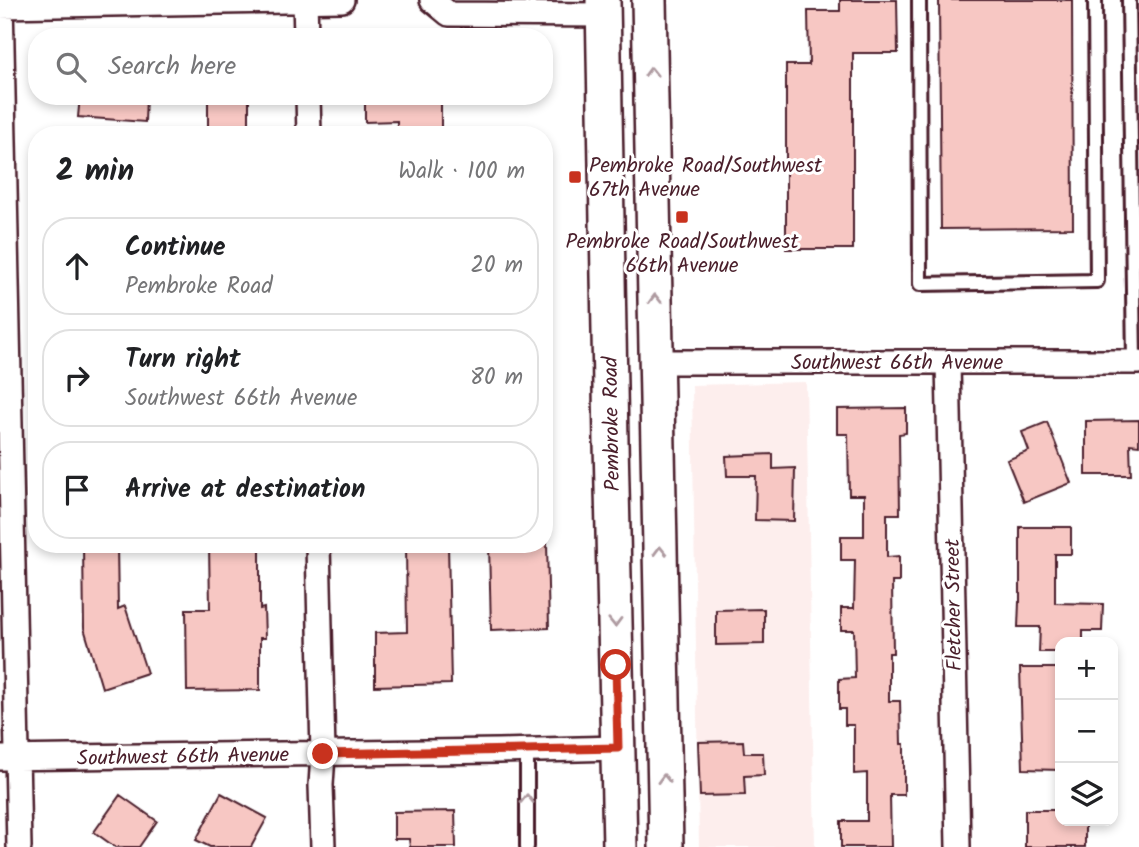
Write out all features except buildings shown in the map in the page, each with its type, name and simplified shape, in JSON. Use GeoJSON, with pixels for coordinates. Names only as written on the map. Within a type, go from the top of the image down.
{"type":"FeatureCollection","features":[{"type":"Feature","properties":{"kind":"main road"},"geometry":{"type":"LineString","coordinates":[[649,0],[666,847]]}},
{"type":"Feature","properties":{"kind":"main road","name":"Pembroke Road"},"geometry":{"type":"LineString","coordinates":[[603,8],[618,748],[624,844]]}},
{"type":"Feature","properties":{"kind":"main road"},"geometry":{"type":"LineString","coordinates":[[606,88],[618,99],[627,130],[629,303],[636,329],[656,362]]}},
{"type":"Feature","properties":{"kind":"street"},"geometry":{"type":"LineString","coordinates":[[306,0],[306,28]]}},
{"type":"Feature","properties":{"kind":"street"},"geometry":{"type":"LineString","coordinates":[[19,847],[8,758],[1,4],[342,0]]}},
{"type":"Feature","properties":{"kind":"street"},"geometry":{"type":"LineString","coordinates":[[432,0],[449,14],[603,8]]}},
{"type":"Feature","properties":{"kind":"street"},"geometry":{"type":"LineString","coordinates":[[308,105],[309,126]]}},
{"type":"Feature","properties":{"kind":"street","name":"Southwest 66th Avenue"},"geometry":{"type":"LineString","coordinates":[[656,362],[1137,362]]}},
{"type":"Feature","properties":{"kind":"street","name":"Fletcher Street"},"geometry":{"type":"LineString","coordinates":[[948,362],[958,847]]}},
{"type":"Feature","properties":{"kind":"street"},"geometry":{"type":"LineString","coordinates":[[318,553],[323,847]]}},
{"type":"Feature","properties":{"kind":"street","name":"Southwest 66th Avenue"},"geometry":{"type":"LineString","coordinates":[[8,758],[618,748]]}},
{"type":"Feature","properties":{"kind":"lane"},"geometry":{"type":"LineString","coordinates":[[919,0],[920,284],[1097,281],[1094,0]]}},
{"type":"Feature","properties":{"kind":"lane"},"geometry":{"type":"LineString","coordinates":[[1129,0],[1137,362]]}},
{"type":"Feature","properties":{"kind":"lane"},"geometry":{"type":"LineString","coordinates":[[527,750],[527,847]]}},
{"type":"Feature","properties":{"kind":"shaded area"},"geometry":{"type":"Polygon","coordinates":[[[806,382],[815,847],[699,847],[692,385],[806,382]]]}},
{"type":"Feature","properties":{"kind":"place","name":"Pembroke Road/Southwest 67th Avenue"},"geometry":{"type":"Point","coordinates":[575,177]}},
{"type":"Feature","properties":{"kind":"place","name":"Pembroke Road/Southwest 66th Avenue"},"geometry":{"type":"Point","coordinates":[682,217]}},
{"type":"Feature","properties":{"kind":"route"},"geometry":{"type":"LineString","coordinates":[[323,754],[618,748],[616,665]]}}]}
